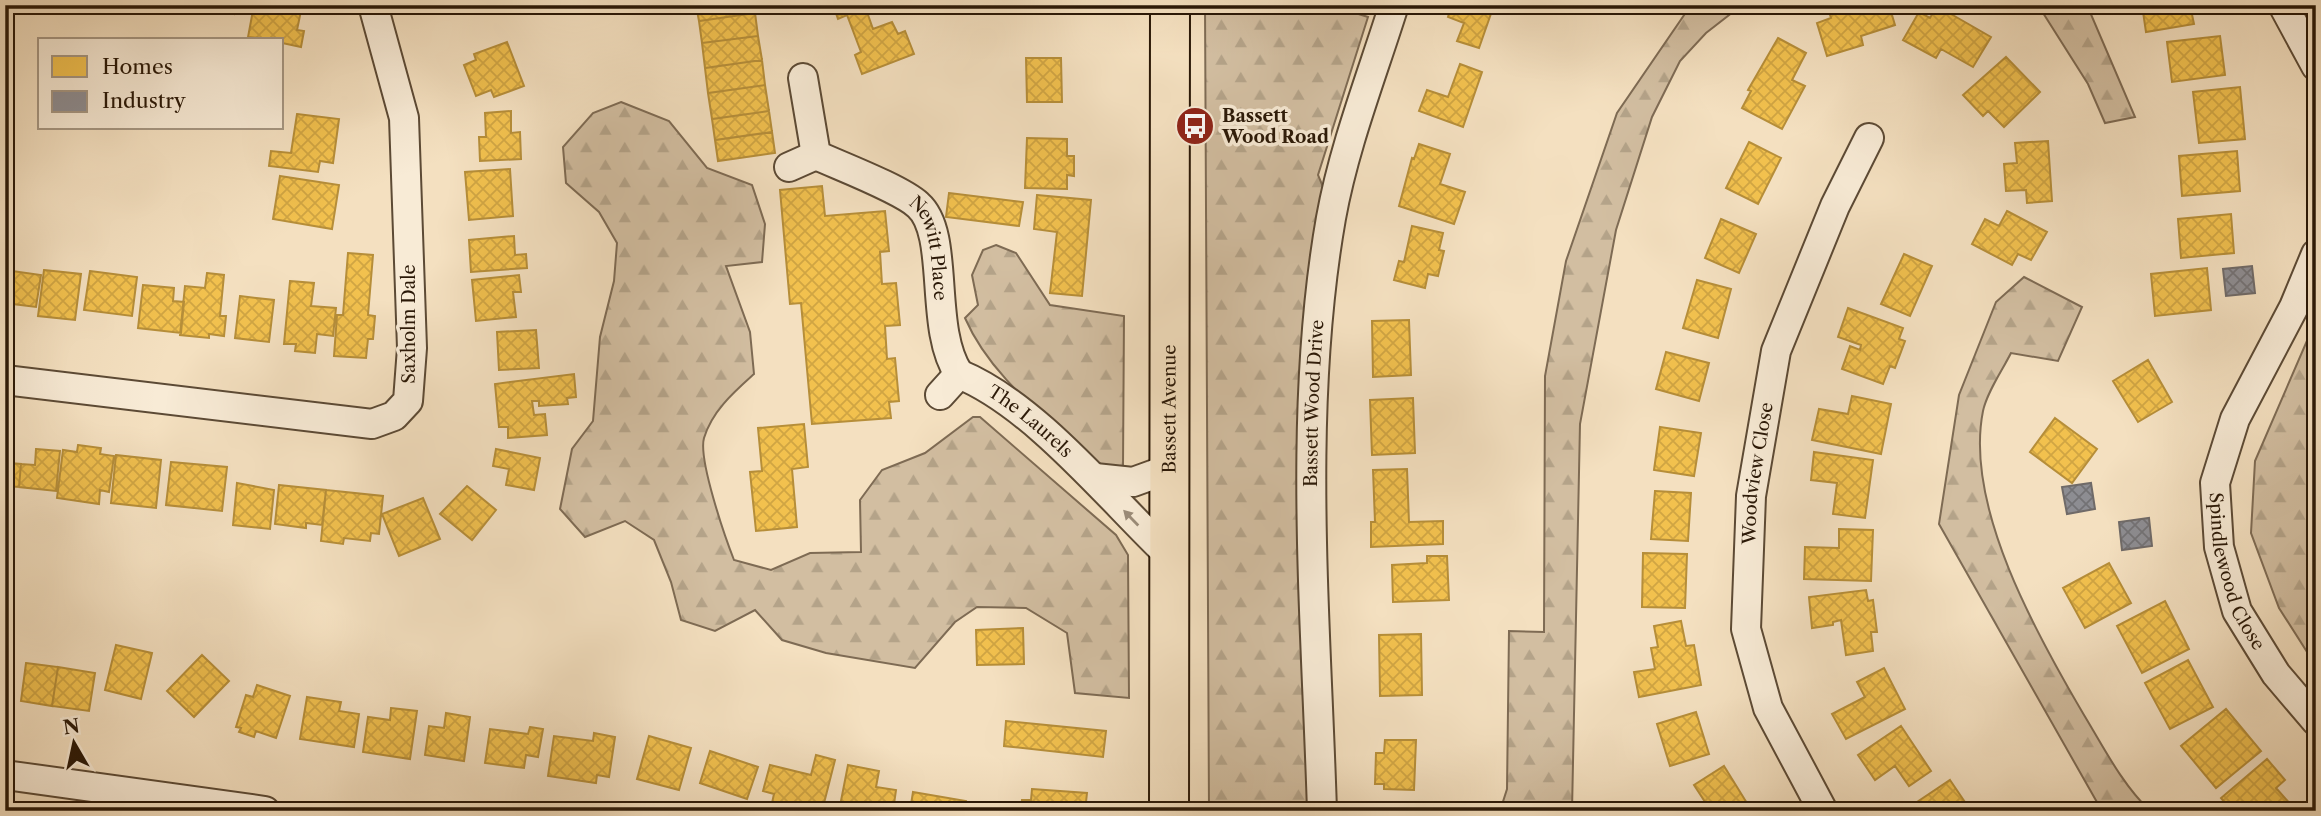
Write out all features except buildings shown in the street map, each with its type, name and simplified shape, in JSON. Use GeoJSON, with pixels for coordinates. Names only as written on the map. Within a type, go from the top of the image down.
{"type":"FeatureCollection","features":[{"type":"Feature","properties":{"kind":"main road","name":"Bassett Avenue"},"geometry":{"type":"LineString","coordinates":[[1169,811],[1170,5]]}},
{"type":"Feature","properties":{"kind":"street","name":"Saxholm Dale"},"geometry":{"type":"LineString","coordinates":[[5,380],[372,424],[394,416],[408,401],[412,348],[404,118],[373,5]]}},
{"type":"Feature","properties":{"kind":"street","name":"Bassett Wood Drive"},"geometry":{"type":"LineString","coordinates":[[1322,811],[1313,498],[1316,352],[1331,217],[1394,5]]}},
{"type":"Feature","properties":{"kind":"street"},"geometry":{"type":"LineString","coordinates":[[2283,5],[2316,66]]}},
{"type":"Feature","properties":{"kind":"street"},"geometry":{"type":"LineString","coordinates":[[789,167],[816,155],[803,78]]}},
{"type":"Feature","properties":{"kind":"street","name":"Woodview Close"},"geometry":{"type":"LineString","coordinates":[[1823,811],[1768,708],[1746,629],[1751,496],[1776,351],[1835,205],[1869,138]]}},
{"type":"Feature","properties":{"kind":"street","name":"Newitt Place"},"geometry":{"type":"LineString","coordinates":[[816,155],[918,204],[932,223],[944,344],[959,374]]}},
{"type":"Feature","properties":{"kind":"street","name":"Spindlewood Close"},"geometry":{"type":"LineString","coordinates":[[2316,254],[2294,307],[2235,419],[2216,483],[2219,547],[2237,611],[2276,674],[2316,721]]}},
{"type":"Feature","properties":{"kind":"street"},"geometry":{"type":"LineString","coordinates":[[940,395],[959,374]]}},
{"type":"Feature","properties":{"kind":"street","name":"The Laurels"},"geometry":{"type":"LineString","coordinates":[[959,374],[980,382],[1014,408],[1095,478],[1169,555]]}},
{"type":"Feature","properties":{"kind":"street"},"geometry":{"type":"LineString","coordinates":[[1095,478],[1133,482],[1169,469]]}},
{"type":"Feature","properties":{"kind":"street"},"geometry":{"type":"LineString","coordinates":[[5,775],[265,811]]}},
{"type":"Feature","properties":{"kind":"green space"},"geometry":{"type":"Polygon","coordinates":[[[1205,5],[1330,5],[1368,17],[1318,175],[1326,194],[1312,811],[1209,811],[1205,5]]]}},
{"type":"Feature","properties":{"kind":"green space"},"geometry":{"type":"Polygon","coordinates":[[[1691,5],[1742,5],[1706,33],[1680,61],[1652,117],[1616,230],[1580,424],[1572,811],[1500,811],[1507,789],[1509,631],[1544,632],[1545,376],[1566,261],[1617,113],[1691,5]]]}},
{"type":"Feature","properties":{"kind":"green space"},"geometry":{"type":"Polygon","coordinates":[[[2038,5],[2087,5],[2135,117],[2105,123],[2088,84],[2038,5]]]}},
{"type":"Feature","properties":{"kind":"green space"},"geometry":{"type":"Polygon","coordinates":[[[621,102],[669,121],[707,168],[752,185],[765,224],[762,262],[726,266],[750,332],[754,374],[712,419],[703,448],[708,480],[734,560],[771,570],[810,553],[861,552],[860,500],[882,470],[925,453],[973,417],[980,417],[1116,535],[1128,555],[1129,698],[1075,693],[1067,633],[1026,608],[977,607],[955,622],[915,668],[826,653],[782,640],[755,610],[715,631],[681,620],[671,582],[654,540],[625,521],[585,537],[560,509],[572,449],[593,421],[600,337],[614,281],[617,243],[599,212],[566,183],[563,147],[593,113],[621,102]]]}},
{"type":"Feature","properties":{"kind":"green space"},"geometry":{"type":"Polygon","coordinates":[[[996,245],[1016,253],[1050,305],[1124,316],[1123,466],[1114,469],[1095,464],[1005,379],[976,340],[965,318],[978,305],[972,275],[983,250],[996,245]]]}},
{"type":"Feature","properties":{"kind":"green space"},"geometry":{"type":"Polygon","coordinates":[[[2024,277],[2082,307],[2058,361],[2011,353],[1995,382],[1983,411],[1980,448],[1984,487],[1994,528],[2026,609],[2065,683],[2114,765],[2150,811],[2102,811],[1939,524],[1959,395],[1996,302],[2024,277]]]}},
{"type":"Feature","properties":{"kind":"green space"},"geometry":{"type":"Polygon","coordinates":[[[2316,320],[2316,666],[2279,608],[2251,533],[2255,461],[2316,320]]]}},
{"type":"Feature","properties":{"kind":"place","name":"Bassett Wood Road"},"geometry":{"type":"Point","coordinates":[1195,126]}}]}
